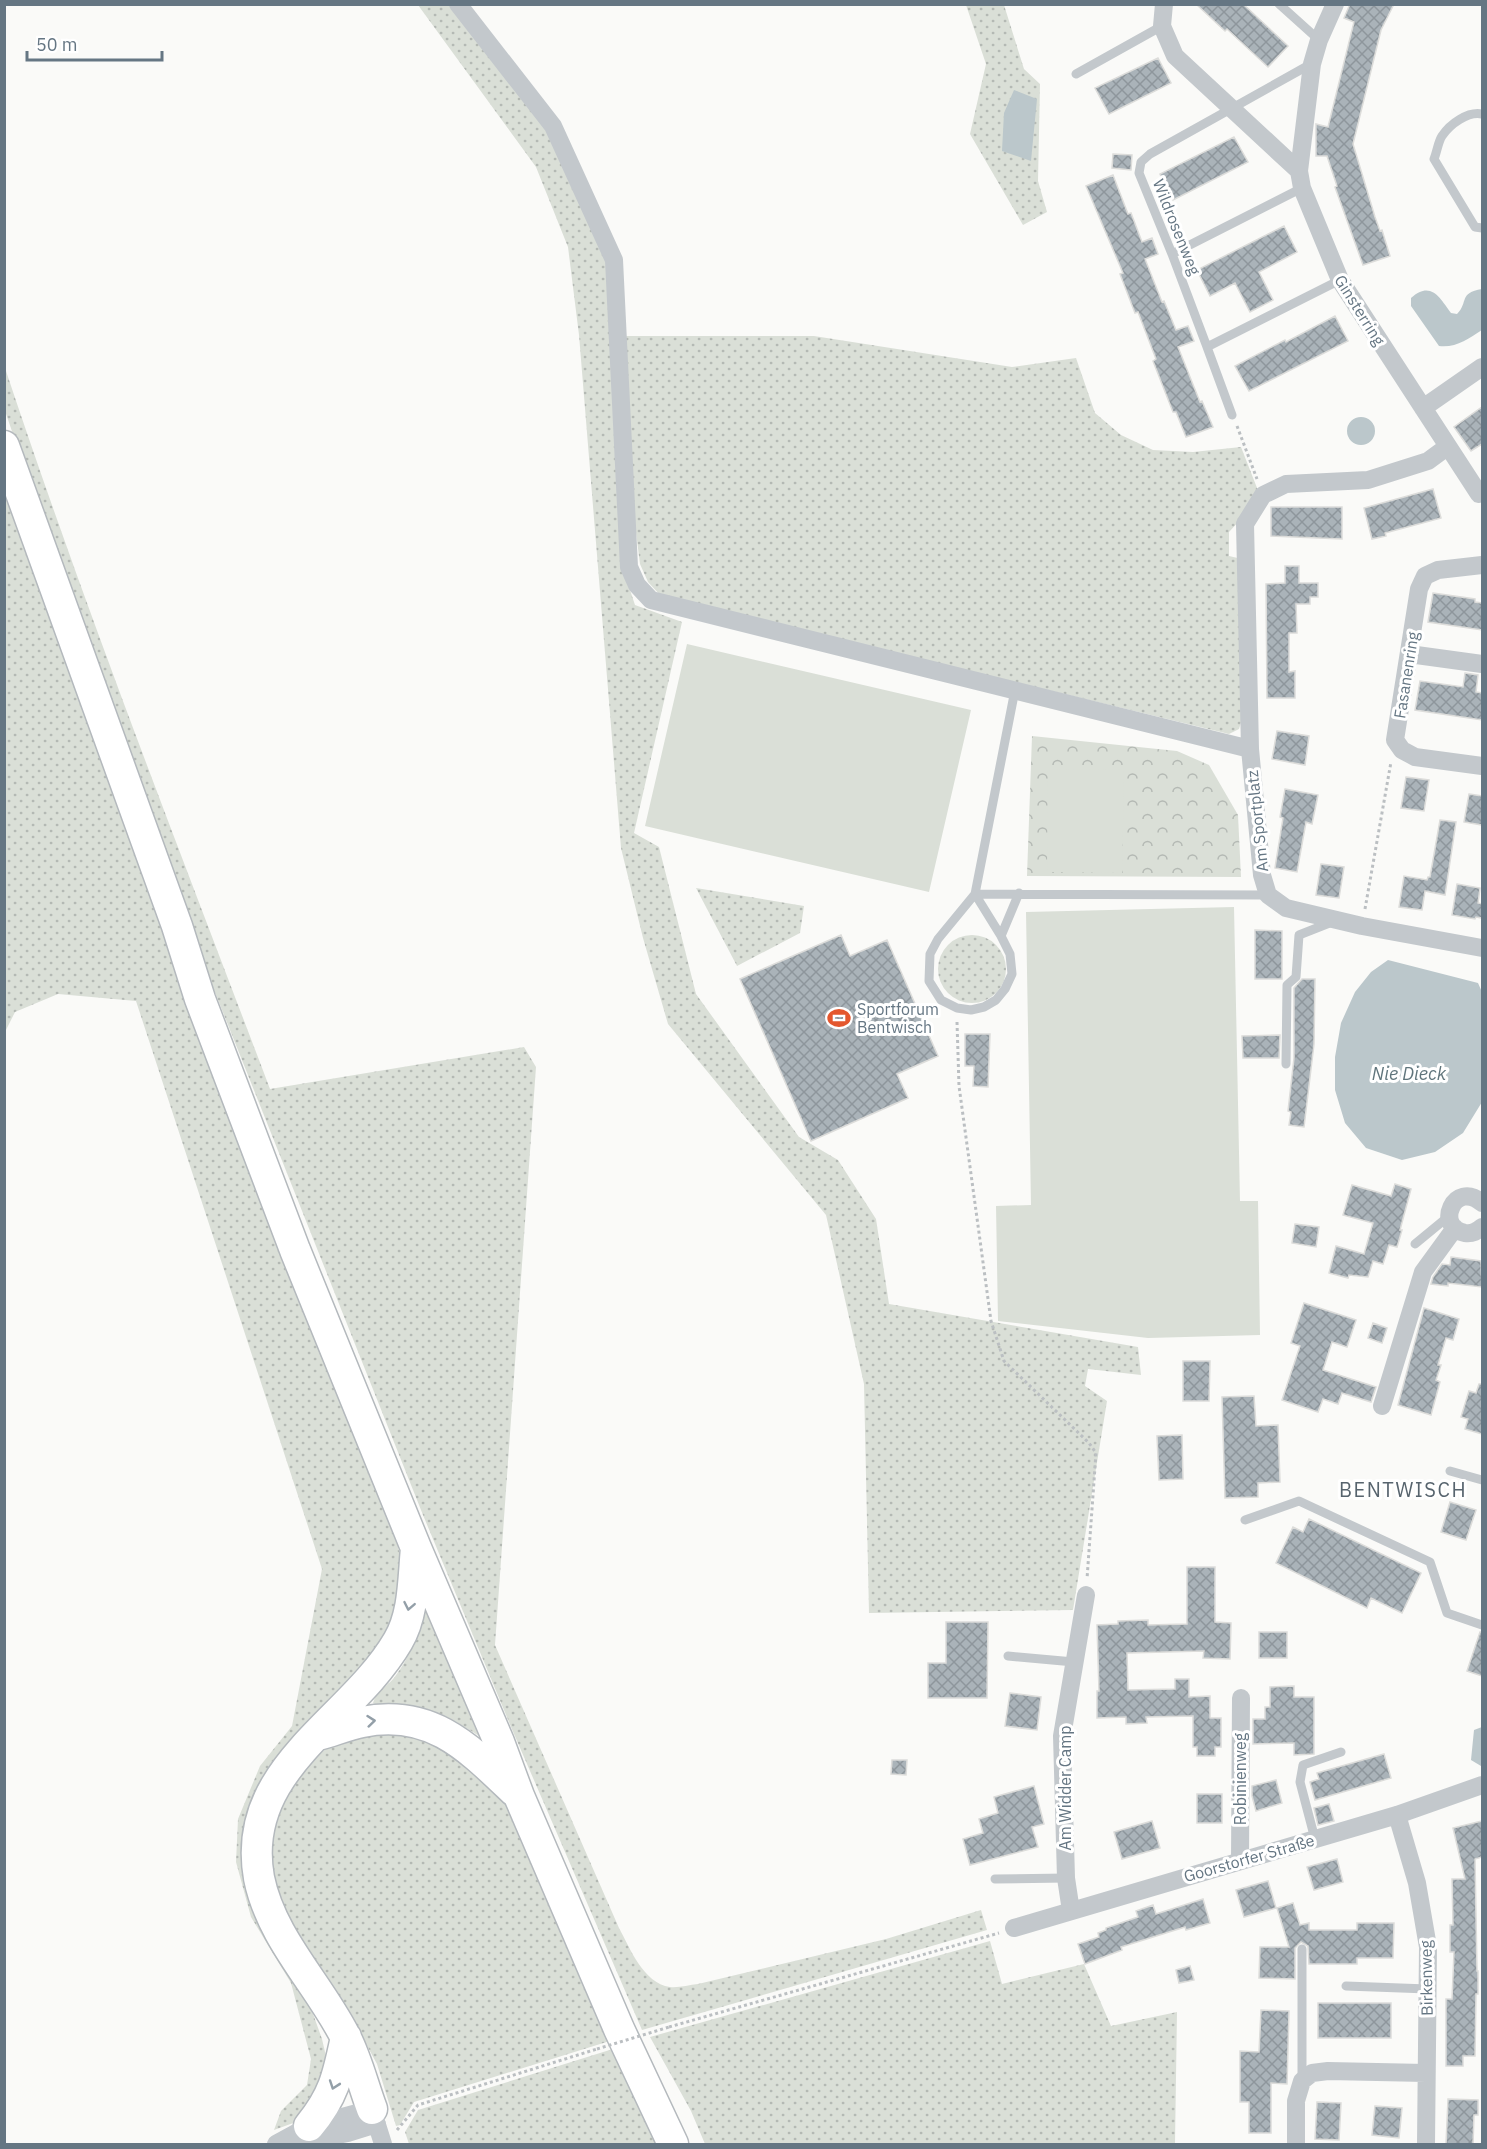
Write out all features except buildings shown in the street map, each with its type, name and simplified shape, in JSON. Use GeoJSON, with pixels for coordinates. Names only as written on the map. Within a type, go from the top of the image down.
{"type":"FeatureCollection","features":[{"type":"Feature","properties":{"kind":"highway"},"geometry":{"type":"LineString","coordinates":[[4,446],[177,926],[200,999],[295,1250],[519,1796],[673,2145]]}},
{"type":"Feature","properties":{"kind":"highway"},"geometry":{"type":"LineString","coordinates":[[177,926],[208,994],[304,1241],[421,1528],[549,1830],[690,2145]]}},
{"type":"Feature","properties":{"kind":"highway"},"geometry":{"type":"LineString","coordinates":[[378,2128],[345,2037],[278,1929],[259,1878],[256,1854],[266,1803],[278,1779],[295,1757],[378,1672],[399,1639],[410,1610],[416,1548]]}},
{"type":"Feature","properties":{"kind":"highway"},"geometry":{"type":"LineString","coordinates":[[315,1736],[361,1722],[395,1720],[415,1722],[434,1728],[461,1743],[519,1796]]}},
{"type":"Feature","properties":{"kind":"highway"},"geometry":{"type":"LineString","coordinates":[[300,2135],[326,2105],[333,2091],[345,2037]]}},
{"type":"Feature","properties":{"kind":"street"},"geometry":{"type":"LineString","coordinates":[[458,4],[553,126],[614,260],[629,567],[637,585],[651,600],[1250,749]]}},
{"type":"Feature","properties":{"kind":"street"},"geometry":{"type":"LineString","coordinates":[[1162,26],[1164,4]]}},
{"type":"Feature","properties":{"kind":"street","name":"Ginsterring"},"geometry":{"type":"LineString","coordinates":[[1301,179],[1311,64],[1335,4]]}},
{"type":"Feature","properties":{"kind":"street","name":"Ginsterring"},"geometry":{"type":"LineString","coordinates":[[1162,26],[1176,56],[1301,179],[1340,280],[1423,408]]}},
{"type":"Feature","properties":{"kind":"street"},"geometry":{"type":"LineString","coordinates":[[1481,495],[1423,408],[1482,367]]}},
{"type":"Feature","properties":{"kind":"street"},"geometry":{"type":"LineString","coordinates":[[1263,495],[1286,484],[1368,480],[1428,461],[1447,447]]}},
{"type":"Feature","properties":{"kind":"street","name":"Am Sportplatz"},"geometry":{"type":"LineString","coordinates":[[1263,495],[1245,524],[1250,749],[1262,875],[1268,895],[1286,908],[1362,926],[1482,948]]}},
{"type":"Feature","properties":{"kind":"street","name":"Fasanenring"},"geometry":{"type":"LineString","coordinates":[[1482,565],[1438,570],[1425,576],[1419,589],[1395,740],[1402,750],[1415,757],[1482,766]]}},
{"type":"Feature","properties":{"kind":"street"},"geometry":{"type":"LineString","coordinates":[[1409,654],[1482,664]]}},
{"type":"Feature","properties":{"kind":"street"},"geometry":{"type":"LineString","coordinates":[[1382,1406],[1423,1272],[1452,1222],[1455,1202],[1462,1197],[1469,1196],[1477,1198],[1482,1203]]}},
{"type":"Feature","properties":{"kind":"street"},"geometry":{"type":"LineString","coordinates":[[1452,1222],[1461,1233],[1470,1234],[1482,1227]]}},
{"type":"Feature","properties":{"kind":"street","name":"Am Widder Camp"},"geometry":{"type":"LineString","coordinates":[[1071,1911],[1066,1878],[1062,1736],[1086,1595]]}},
{"type":"Feature","properties":{"kind":"street","name":"Robinienweg"},"geometry":{"type":"LineString","coordinates":[[1240,1861],[1241,1698]]}},
{"type":"Feature","properties":{"kind":"street","name":"Goorstorfer Straße"},"geometry":{"type":"LineString","coordinates":[[1014,1928],[1397,1815],[1482,1785]]}},
{"type":"Feature","properties":{"kind":"street","name":"Birkenweg"},"geometry":{"type":"LineString","coordinates":[[1397,1815],[1417,1883],[1428,1947],[1426,2145]]}},
{"type":"Feature","properties":{"kind":"street"},"geometry":{"type":"LineString","coordinates":[[1296,2145],[1296,2101],[1302,2080],[1312,2073],[1328,2070],[1426,2073]]}},
{"type":"Feature","properties":{"kind":"street"},"geometry":{"type":"LineString","coordinates":[[276,2145],[300,2135],[378,2128]]}},
{"type":"Feature","properties":{"kind":"street"},"geometry":{"type":"LineString","coordinates":[[300,2135],[348,2133],[378,2128]]}},
{"type":"Feature","properties":{"kind":"lane"},"geometry":{"type":"LineString","coordinates":[[1279,4],[1319,40]]}},
{"type":"Feature","properties":{"kind":"lane"},"geometry":{"type":"LineString","coordinates":[[1076,74],[1162,26]]}},
{"type":"Feature","properties":{"kind":"lane","name":"Wildrosenweg"},"geometry":{"type":"LineString","coordinates":[[1232,415],[1139,173],[1141,162],[1150,154],[1311,64]]}},
{"type":"Feature","properties":{"kind":"lane"},"geometry":{"type":"LineString","coordinates":[[1482,114],[1478,113],[1457,120],[1441,136],[1434,159],[1475,227],[1482,228]]}},
{"type":"Feature","properties":{"kind":"lane"},"geometry":{"type":"LineString","coordinates":[[1172,254],[1301,179]]}},
{"type":"Feature","properties":{"kind":"lane"},"geometry":{"type":"LineString","coordinates":[[1207,347],[1340,280]]}},
{"type":"Feature","properties":{"kind":"lane"},"geometry":{"type":"LineString","coordinates":[[975,894],[1010,954],[1012,974],[1005,989],[996,1000],[984,1008],[970,1010],[957,1008],[941,999],[929,981],[930,954],[938,939],[975,894],[1015,690]]}},
{"type":"Feature","properties":{"kind":"lane"},"geometry":{"type":"LineString","coordinates":[[1001,936],[1019,893]]}},
{"type":"Feature","properties":{"kind":"lane"},"geometry":{"type":"LineString","coordinates":[[975,894],[1268,895]]}},
{"type":"Feature","properties":{"kind":"lane"},"geometry":{"type":"LineString","coordinates":[[1286,1064],[1287,986],[1296,977],[1299,935],[1337,920]]}},
{"type":"Feature","properties":{"kind":"lane"},"geometry":{"type":"LineString","coordinates":[[1415,1244],[1452,1222]]}},
{"type":"Feature","properties":{"kind":"lane"},"geometry":{"type":"LineString","coordinates":[[1450,1471],[1482,1480]]}},
{"type":"Feature","properties":{"kind":"lane"},"geometry":{"type":"LineString","coordinates":[[1245,1520],[1299,1501],[1430,1562],[1447,1612],[1482,1625]]}},
{"type":"Feature","properties":{"kind":"lane"},"geometry":{"type":"LineString","coordinates":[[1008,1656],[1074,1662]]}},
{"type":"Feature","properties":{"kind":"lane"},"geometry":{"type":"LineString","coordinates":[[1315,1839],[1300,1782],[1303,1766],[1341,1752]]}},
{"type":"Feature","properties":{"kind":"lane"},"geometry":{"type":"LineString","coordinates":[[995,1879],[1066,1878]]}},
{"type":"Feature","properties":{"kind":"lane"},"geometry":{"type":"LineString","coordinates":[[1302,1949],[1302,2080]]}},
{"type":"Feature","properties":{"kind":"lane"},"geometry":{"type":"LineString","coordinates":[[1346,1986],[1428,1989]]}},
{"type":"Feature","properties":{"kind":"path"},"geometry":{"type":"LineString","coordinates":[[1232,415],[1263,495]]}},
{"type":"Feature","properties":{"kind":"path"},"geometry":{"type":"LineString","coordinates":[[1362,926],[1395,740]]}},
{"type":"Feature","properties":{"kind":"path"},"geometry":{"type":"LineString","coordinates":[[957,1008],[959,1086],[991,1321],[1004,1360],[1089,1443],[1096,1453],[1086,1595]]}},
{"type":"Feature","properties":{"kind":"path"},"geometry":{"type":"LineString","coordinates":[[378,2128],[399,2130],[418,2105],[669,2027],[1014,1928]]}},
{"type":"Feature","properties":{"kind":"green space"},"geometry":{"type":"Polygon","coordinates":[[[418,5],[449,5],[549,132],[607,259],[622,566],[635,605],[682,622],[634,833],[659,847],[696,994],[799,1137],[838,1160],[876,1219],[889,1304],[1138,1347],[1141,1375],[1088,1369],[1085,1386],[1107,1401],[1073,1610],[869,1613],[864,1384],[826,1215],[668,1024],[643,938],[621,848],[579,335],[568,247],[536,167],[418,5]]]}},
{"type":"Feature","properties":{"kind":"green space"},"geometry":{"type":"Polygon","coordinates":[[[966,5],[1004,5],[1024,69],[1040,84],[1038,181],[1047,212],[1023,225],[970,134],[986,64],[966,5]]]}},
{"type":"Feature","properties":{"kind":"green space"},"geometry":{"type":"Polygon","coordinates":[[[624,336],[814,336],[1012,367],[1076,358],[1095,413],[1121,435],[1153,450],[1193,452],[1241,447],[1259,493],[1229,532],[1229,556],[1242,559],[1243,716],[1239,729],[1229,734],[661,596],[648,582],[640,564],[631,493],[624,336]]]}},
{"type":"Feature","properties":{"kind":"green space"},"geometry":{"type":"Polygon","coordinates":[[[4,365],[100,638],[270,1089],[524,1047],[536,1067],[495,1645],[619,1928],[638,1963],[652,1979],[670,1987],[676,1987],[698,1984],[886,1939],[981,1910],[987,1930],[642,2030],[511,1727],[423,1515],[191,932],[65,585],[5,411],[4,365]]]}},
{"type":"Feature","properties":{"kind":"green space"},"geometry":{"type":"Polygon","coordinates":[[[4,464],[395,1534],[403,1568],[397,1623],[247,1829],[322,2039],[328,2065],[307,2118],[274,2130],[281,2111],[307,2085],[311,2059],[291,1983],[251,1917],[236,1862],[238,1819],[260,1766],[292,1726],[322,1569],[136,1001],[58,994],[15,1012],[5,1032],[4,464]]]}},
{"type":"Feature","properties":{"kind":"green space"},"geometry":{"type":"Polygon","coordinates":[[[687,644],[971,710],[929,892],[645,826],[687,644]]]}},
{"type":"Feature","properties":{"kind":"green space"},"geometry":{"type":"Polygon","coordinates":[[[1032,736],[1177,751],[1209,765],[1238,815],[1241,877],[1027,876],[1032,736]]]}},
{"type":"Feature","properties":{"kind":"green space"},"geometry":{"type":"Polygon","coordinates":[[[1048,769],[1124,770],[1122,873],[1047,872],[1048,769]]]}},
{"type":"Feature","properties":{"kind":"green space"},"geometry":{"type":"Polygon","coordinates":[[[696,888],[804,906],[800,933],[737,966],[696,888]]]}},
{"type":"Feature","properties":{"kind":"green space"},"geometry":{"type":"Polygon","coordinates":[[[1234,907],[1240,1201],[1258,1201],[1260,1335],[1148,1338],[998,1321],[996,1206],[1031,1205],[1026,912],[1234,907]]]}},
{"type":"Feature","properties":{"kind":"green space"},"geometry":{"type":"Polygon","coordinates":[[[965,935],[979,935],[991,940],[1001,950],[1006,969],[1001,988],[991,998],[979,1003],[965,1003],[953,998],[943,988],[938,976],[938,962],[943,950],[953,940],[965,935]]]}},
{"type":"Feature","properties":{"kind":"green space"},"geometry":{"type":"Polygon","coordinates":[[[426,1604],[482,1738],[435,1712],[373,1703],[382,1689],[394,1678],[410,1652],[426,1604]]]}},
{"type":"Feature","properties":{"kind":"green space"},"geometry":{"type":"Polygon","coordinates":[[[364,1732],[429,1736],[498,1789],[515,1821],[613,2040],[414,2102],[400,2125],[396,2126],[377,2064],[358,2029],[316,1968],[281,1903],[273,1873],[271,1849],[275,1818],[287,1790],[307,1763],[333,1744],[364,1732]]]}},
{"type":"Feature","properties":{"kind":"green space"},"geometry":{"type":"Polygon","coordinates":[[[990,1941],[1002,1984],[1084,1964],[1111,2026],[1177,2012],[1175,2144],[705,2144],[691,2111],[650,2037],[990,1941]]]}},
{"type":"Feature","properties":{"kind":"green space"},"geometry":{"type":"Polygon","coordinates":[[[616,2048],[662,2144],[409,2144],[405,2132],[418,2110],[616,2048]]]}},
{"type":"Feature","properties":{"kind":"water"},"geometry":{"type":"Polygon","coordinates":[[[1014,90],[1037,99],[1031,161],[1002,151],[1004,113],[1014,90]]]}},
{"type":"Feature","properties":{"kind":"water"},"geometry":{"type":"Polygon","coordinates":[[[1482,289],[1482,330],[1451,346],[1439,346],[1411,306],[1411,298],[1418,293],[1430,291],[1439,297],[1451,313],[1457,314],[1470,293],[1482,289]]]}},
{"type":"Feature","properties":{"kind":"water"},"geometry":{"type":"Polygon","coordinates":[[[1361,417],[1371,421],[1375,431],[1371,441],[1361,445],[1351,441],[1347,431],[1351,421],[1361,417]]]}},
{"type":"Feature","properties":{"kind":"water","name":"Nie Dieck"},"geometry":{"type":"Polygon","coordinates":[[[1388,960],[1478,983],[1482,992],[1482,1102],[1463,1133],[1435,1152],[1402,1160],[1366,1148],[1345,1123],[1335,1090],[1335,1057],[1341,1023],[1355,992],[1371,972],[1388,960]]]}},
{"type":"Feature","properties":{"kind":"water"},"geometry":{"type":"Polygon","coordinates":[[[1482,1727],[1481,1766],[1471,1760],[1474,1730],[1482,1727]]]}},
{"type":"Feature","properties":{"kind":"place","name":"Sportforum Bentwisch"},"geometry":{"type":"Point","coordinates":[839,1018]}},
{"type":"Feature","properties":{"kind":"district","name":"BENTWISCH"},"geometry":{"type":"Point","coordinates":[1403,1490]}}]}
